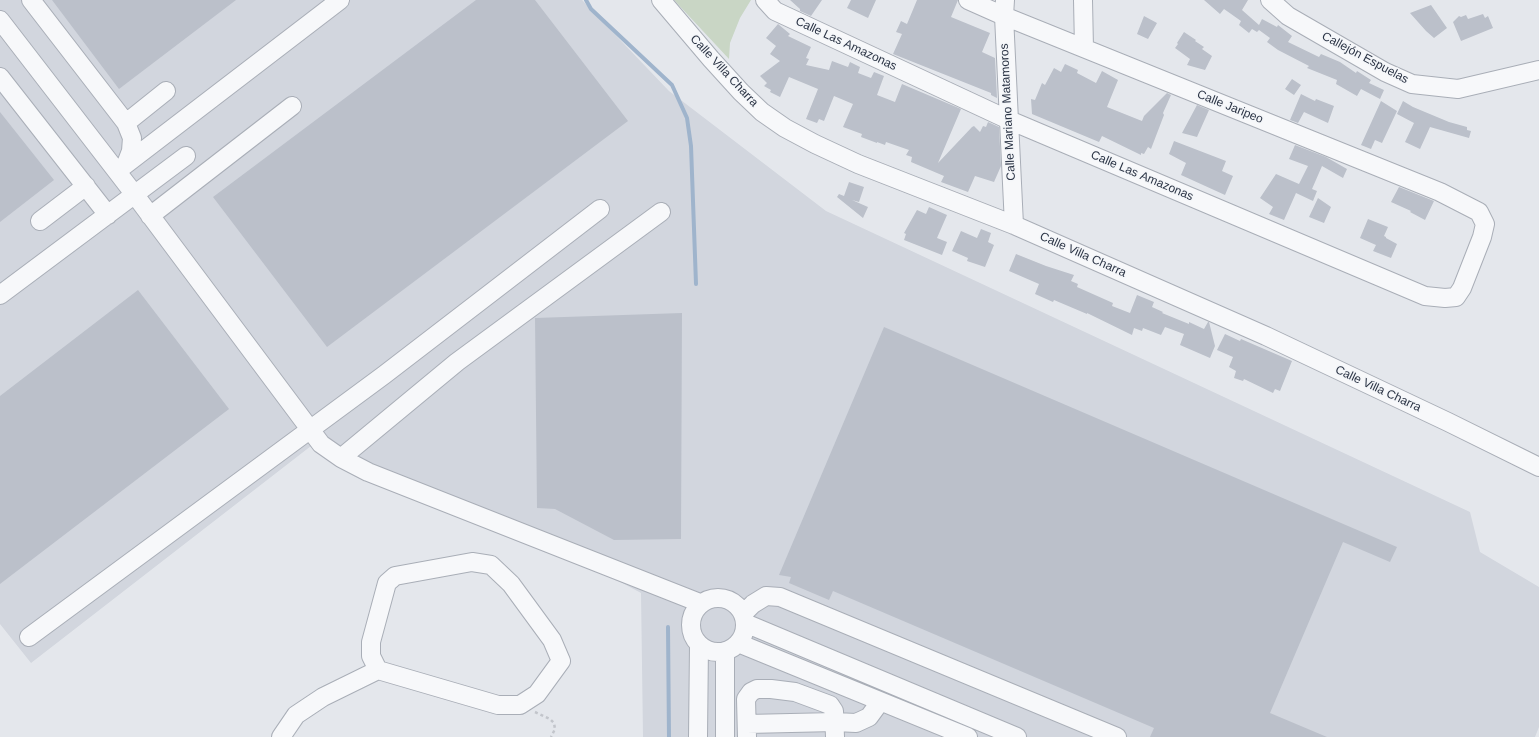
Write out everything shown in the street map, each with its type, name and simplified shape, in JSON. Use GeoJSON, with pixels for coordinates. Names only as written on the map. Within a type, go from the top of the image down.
{"type":"FeatureCollection","features":[{"type":"Feature","properties":{"kind":"street"},"geometry":{"type":"LineString","coordinates":[[30,0],[126,123],[132,138],[130,151],[122,168]]}},
{"type":"Feature","properties":{"kind":"street"},"geometry":{"type":"LineString","coordinates":[[122,168],[340,0]]}},
{"type":"Feature","properties":{"kind":"street","name":"Calle Villa Charra"},"geometry":{"type":"LineString","coordinates":[[661,0],[711,59],[741,92],[762,112],[785,128],[814,144],[858,164],[1014,225],[1266,336],[1448,422],[1539,467]]}},
{"type":"Feature","properties":{"kind":"street","name":"Calle Las Amazonas"},"geometry":{"type":"LineString","coordinates":[[765,0],[775,11],[1010,120],[1425,296],[1445,298],[1456,296],[1462,288],[1482,237],[1485,224]]}},
{"type":"Feature","properties":{"kind":"street","name":"Calle Jaripeo"},"geometry":{"type":"LineString","coordinates":[[968,0],[1004,8],[1084,48],[1440,192],[1479,212],[1485,224]]}},
{"type":"Feature","properties":{"kind":"street"},"geometry":{"type":"LineString","coordinates":[[1083,0],[1084,48]]}},
{"type":"Feature","properties":{"kind":"street","name":"Callejón Espuelas"},"geometry":{"type":"LineString","coordinates":[[1270,0],[1288,16],[1385,72],[1412,84],[1458,89],[1539,70]]}},
{"type":"Feature","properties":{"kind":"street","name":"Calle Mariano Matamoros"},"geometry":{"type":"LineString","coordinates":[[1004,8],[1014,225]]}},
{"type":"Feature","properties":{"kind":"street"},"geometry":{"type":"LineString","coordinates":[[0,20],[122,168],[135,195],[150,216],[322,444],[341,458],[368,472],[700,603]]}},
{"type":"Feature","properties":{"kind":"street"},"geometry":{"type":"LineString","coordinates":[[0,77],[108,215]]}},
{"type":"Feature","properties":{"kind":"street"},"geometry":{"type":"LineString","coordinates":[[126,123],[166,91]]}},
{"type":"Feature","properties":{"kind":"street"},"geometry":{"type":"LineString","coordinates":[[150,216],[292,106]]}},
{"type":"Feature","properties":{"kind":"street"},"geometry":{"type":"LineString","coordinates":[[0,296],[186,156]]}},
{"type":"Feature","properties":{"kind":"street"},"geometry":{"type":"LineString","coordinates":[[40,221],[86,186]]}},
{"type":"Feature","properties":{"kind":"street"},"geometry":{"type":"LineString","coordinates":[[29,637],[384,375],[600,209]]}},
{"type":"Feature","properties":{"kind":"street"},"geometry":{"type":"LineString","coordinates":[[341,458],[457,362],[661,212]]}},
{"type":"Feature","properties":{"kind":"street"},"geometry":{"type":"LineString","coordinates":[[281,737],[296,714],[323,697],[378,670],[498,706],[520,705],[537,694],[560,660],[552,640],[511,584],[491,565],[472,562],[395,576],[387,583],[371,642],[371,656],[378,670]]}},
{"type":"Feature","properties":{"kind":"street"},"geometry":{"type":"LineString","coordinates":[[744,618],[753,604],[766,596],[780,597],[1117,737]]}},
{"type":"Feature","properties":{"kind":"street"},"geometry":{"type":"LineString","coordinates":[[726,737],[732,647],[744,630],[744,618],[735,603],[722,597],[714,597],[700,603],[692,614],[690,627],[692,634],[699,645],[712,651],[732,647],[880,702],[968,737]]}},
{"type":"Feature","properties":{"kind":"street"},"geometry":{"type":"LineString","coordinates":[[744,618],[1018,737]]}},
{"type":"Feature","properties":{"kind":"street"},"geometry":{"type":"LineString","coordinates":[[698,737],[699,645]]}},
{"type":"Feature","properties":{"kind":"street"},"geometry":{"type":"LineString","coordinates":[[835,729],[834,711],[830,705],[795,692],[770,689],[758,690],[751,692],[746,699],[747,730],[835,729],[856,723],[869,717],[880,702]]}},
{"type":"Feature","properties":{"kind":"path"},"geometry":{"type":"LineString","coordinates":[[520,705],[552,721],[555,726],[551,737]]}},
{"type":"Feature","properties":{"kind":"shaded area"},"geometry":{"type":"Polygon","coordinates":[[[0,0],[582,0],[669,91],[826,211],[1470,512],[1480,552],[1539,587],[1539,727],[1535,737],[643,737],[641,593],[613,578],[323,454],[311,446],[31,663],[0,624],[0,0]]]}},
{"type":"Feature","properties":{"kind":"green space"},"geometry":{"type":"Polygon","coordinates":[[[674,0],[751,0],[740,18],[730,43],[729,59],[674,0]]]}},
{"type":"Feature","properties":{"kind":"building"},"geometry":{"type":"Polygon","coordinates":[[[52,0],[236,0],[119,89],[52,0]]]}},
{"type":"Feature","properties":{"kind":"building"},"geometry":{"type":"Polygon","coordinates":[[[476,0],[535,0],[628,121],[327,347],[213,197],[476,0]]]}},
{"type":"Feature","properties":{"kind":"building"},"geometry":{"type":"Polygon","coordinates":[[[790,0],[822,0],[811,16],[800,11],[800,9],[790,0]]]}},
{"type":"Feature","properties":{"kind":"building"},"geometry":{"type":"Polygon","coordinates":[[[851,0],[876,0],[868,18],[847,8],[851,0]]]}},
{"type":"Feature","properties":{"kind":"building"},"geometry":{"type":"Polygon","coordinates":[[[917,0],[958,0],[951,17],[990,33],[982,52],[995,58],[997,98],[991,95],[991,93],[893,54],[902,34],[896,32],[901,21],[907,24],[917,0]]]}},
{"type":"Feature","properties":{"kind":"building"},"geometry":{"type":"Polygon","coordinates":[[[1204,0],[1248,0],[1242,10],[1259,25],[1262,19],[1277,27],[1278,25],[1292,36],[1288,42],[1319,57],[1321,54],[1340,62],[1356,73],[1357,71],[1371,80],[1369,83],[1384,90],[1380,99],[1361,89],[1357,96],[1336,84],[1337,80],[1307,68],[1309,66],[1278,50],[1267,42],[1270,38],[1259,30],[1257,32],[1252,29],[1249,33],[1239,25],[1241,21],[1224,9],[1220,14],[1204,0]]]}},
{"type":"Feature","properties":{"kind":"building"},"geometry":{"type":"Polygon","coordinates":[[[1431,5],[1447,28],[1434,38],[1410,13],[1431,5]]]}},
{"type":"Feature","properties":{"kind":"building"},"geometry":{"type":"Polygon","coordinates":[[[1483,14],[1485,18],[1488,16],[1493,28],[1461,41],[1453,22],[1459,16],[1461,17],[1466,15],[1468,19],[1483,14]]]}},
{"type":"Feature","properties":{"kind":"building"},"geometry":{"type":"Polygon","coordinates":[[[1144,16],[1157,23],[1148,39],[1137,34],[1144,16]]]}},
{"type":"Feature","properties":{"kind":"building"},"geometry":{"type":"Polygon","coordinates":[[[778,24],[790,34],[788,36],[811,47],[806,58],[809,59],[806,65],[829,70],[832,61],[848,67],[850,62],[860,67],[858,73],[871,78],[874,72],[884,76],[877,95],[895,102],[902,84],[961,109],[938,163],[972,127],[974,126],[980,132],[983,126],[986,127],[988,122],[999,127],[1001,166],[994,182],[975,176],[968,192],[941,182],[944,176],[911,162],[912,157],[906,155],[909,150],[886,142],[885,145],[877,143],[861,137],[862,134],[843,127],[853,104],[834,96],[824,121],[819,119],[817,123],[806,119],[818,89],[789,77],[780,97],[770,92],[771,90],[764,86],[767,83],[760,76],[780,61],[770,54],[776,46],[766,38],[778,24]]]}},
{"type":"Feature","properties":{"kind":"building"},"geometry":{"type":"Polygon","coordinates":[[[1184,32],[1196,40],[1195,41],[1204,47],[1202,49],[1212,56],[1205,70],[1187,65],[1190,59],[1175,48],[1184,32]]]}},
{"type":"Feature","properties":{"kind":"building"},"geometry":{"type":"Polygon","coordinates":[[[1065,64],[1078,70],[1077,73],[1096,83],[1102,71],[1118,80],[1107,107],[1142,121],[1144,116],[1167,93],[1171,95],[1163,113],[1164,115],[1151,149],[1148,147],[1144,154],[1141,153],[1141,155],[1102,136],[1099,142],[1032,114],[1031,99],[1035,100],[1042,83],[1045,85],[1054,68],[1061,72],[1065,64]]]}},
{"type":"Feature","properties":{"kind":"building"},"geometry":{"type":"Polygon","coordinates":[[[1292,79],[1301,85],[1294,95],[1285,89],[1292,79]]]}},
{"type":"Feature","properties":{"kind":"building"},"geometry":{"type":"Polygon","coordinates":[[[1301,94],[1315,101],[1316,99],[1334,106],[1328,123],[1304,112],[1298,123],[1290,120],[1301,94]]]}},
{"type":"Feature","properties":{"kind":"building"},"geometry":{"type":"Polygon","coordinates":[[[1381,101],[1397,111],[1382,143],[1375,140],[1371,149],[1361,145],[1381,101]]]}},
{"type":"Feature","properties":{"kind":"building"},"geometry":{"type":"Polygon","coordinates":[[[1403,101],[1413,107],[1449,122],[1467,127],[1467,130],[1471,131],[1469,138],[1430,127],[1420,149],[1405,142],[1414,123],[1397,114],[1403,101]]]}},
{"type":"Feature","properties":{"kind":"building"},"geometry":{"type":"Polygon","coordinates":[[[1197,105],[1209,110],[1197,137],[1182,133],[1197,105]]]}},
{"type":"Feature","properties":{"kind":"building"},"geometry":{"type":"Polygon","coordinates":[[[0,112],[54,180],[0,222],[0,112]]]}},
{"type":"Feature","properties":{"kind":"building"},"geometry":{"type":"Polygon","coordinates":[[[1174,141],[1226,161],[1222,171],[1233,176],[1225,195],[1181,175],[1186,163],[1169,154],[1174,141]]]}},
{"type":"Feature","properties":{"kind":"building"},"geometry":{"type":"Polygon","coordinates":[[[1295,145],[1326,157],[1347,169],[1343,178],[1322,166],[1312,189],[1317,191],[1313,201],[1296,193],[1284,220],[1269,214],[1273,207],[1260,198],[1276,174],[1299,184],[1308,166],[1289,159],[1295,145]]]}},
{"type":"Feature","properties":{"kind":"building"},"geometry":{"type":"Polygon","coordinates":[[[849,182],[864,187],[859,202],[852,200],[868,207],[863,218],[837,197],[839,194],[844,196],[849,182]]]}},
{"type":"Feature","properties":{"kind":"building"},"geometry":{"type":"Polygon","coordinates":[[[1399,187],[1434,201],[1425,220],[1410,212],[1411,211],[1391,202],[1399,187]]]}},
{"type":"Feature","properties":{"kind":"building"},"geometry":{"type":"Polygon","coordinates":[[[1318,198],[1331,207],[1324,223],[1309,217],[1318,198]]]}},
{"type":"Feature","properties":{"kind":"building"},"geometry":{"type":"Polygon","coordinates":[[[929,207],[947,215],[937,238],[947,242],[942,255],[904,240],[906,234],[904,233],[917,210],[926,214],[929,207]]]}},
{"type":"Feature","properties":{"kind":"building"},"geometry":{"type":"Polygon","coordinates":[[[1368,219],[1388,227],[1384,236],[1397,244],[1391,258],[1373,251],[1376,245],[1360,238],[1368,219]]]}},
{"type":"Feature","properties":{"kind":"building"},"geometry":{"type":"Polygon","coordinates":[[[981,229],[991,233],[988,242],[994,245],[985,267],[967,261],[968,258],[952,251],[961,231],[977,238],[981,229]]]}},
{"type":"Feature","properties":{"kind":"building"},"geometry":{"type":"Polygon","coordinates":[[[1016,254],[1074,275],[1071,281],[1078,284],[1077,287],[1113,303],[1112,306],[1130,313],[1137,295],[1154,302],[1152,307],[1163,312],[1162,313],[1189,324],[1189,322],[1204,329],[1209,322],[1215,346],[1210,358],[1180,345],[1184,334],[1165,327],[1161,335],[1143,328],[1142,331],[1134,328],[1132,335],[1087,313],[1054,300],[1053,302],[1035,294],[1039,284],[1009,271],[1016,254]]]}},
{"type":"Feature","properties":{"kind":"building"},"geometry":{"type":"Polygon","coordinates":[[[138,290],[229,409],[0,584],[0,396],[138,290]]]}},
{"type":"Feature","properties":{"kind":"building"},"geometry":{"type":"Polygon","coordinates":[[[682,313],[681,539],[614,540],[555,509],[537,508],[535,318],[682,313]]]}},
{"type":"Feature","properties":{"kind":"building"},"geometry":{"type":"Polygon","coordinates":[[[884,327],[1397,547],[1390,562],[1343,542],[1270,713],[1327,737],[1150,737],[1154,728],[833,591],[829,600],[789,583],[791,577],[779,575],[884,327]]]}},
{"type":"Feature","properties":{"kind":"building"},"geometry":{"type":"Polygon","coordinates":[[[1225,334],[1240,341],[1241,339],[1292,361],[1280,391],[1275,389],[1273,393],[1244,379],[1243,381],[1234,378],[1236,371],[1229,367],[1233,357],[1217,350],[1225,334]]]}},
{"type":"Feature","properties":{"kind":"waterway"},"geometry":{"type":"LineString","coordinates":[[586,0],[591,9],[672,85],[687,118],[691,146],[696,284]]}},
{"type":"Feature","properties":{"kind":"waterway"},"geometry":{"type":"LineString","coordinates":[[668,627],[669,737]]}}]}
